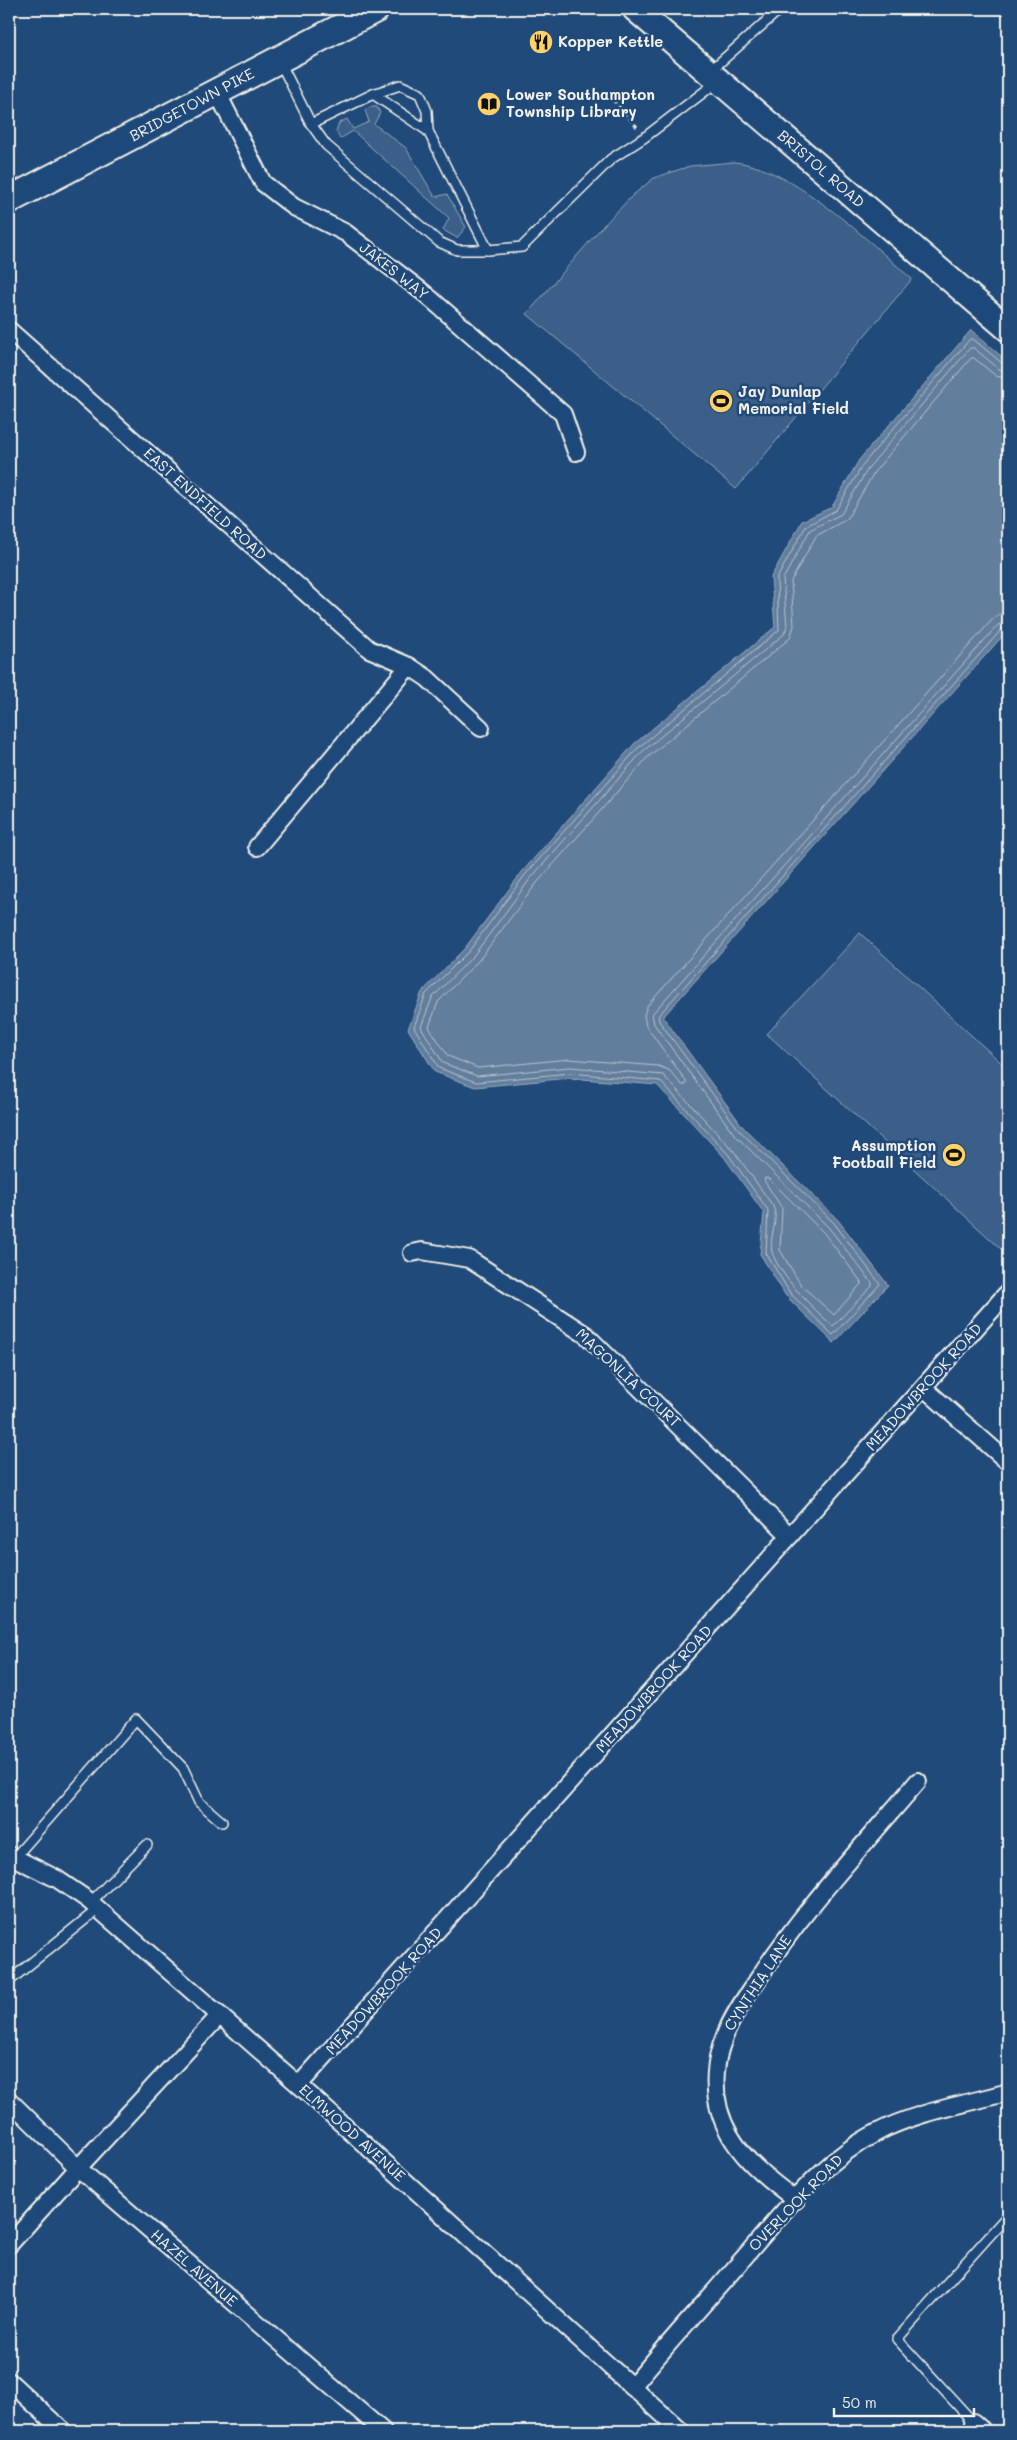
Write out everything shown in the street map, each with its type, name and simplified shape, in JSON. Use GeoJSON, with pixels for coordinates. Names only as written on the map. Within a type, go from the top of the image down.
{"type":"FeatureCollection","features":[{"type":"Feature","properties":{"kind":"main road","name":"BRIDGETOWN PIKE"},"geometry":{"type":"LineString","coordinates":[[9,200],[376,9]]}},
{"type":"Feature","properties":{"kind":"main road","name":"BRISTOL ROAD"},"geometry":{"type":"LineString","coordinates":[[641,11],[713,77],[1008,329]]}},
{"type":"Feature","properties":{"kind":"street","name":"JAKES WAY"},"geometry":{"type":"LineString","coordinates":[[217,92],[264,183],[294,207],[346,233],[424,293],[563,414],[576,452]]}},
{"type":"Feature","properties":{"kind":"street","name":"EAST ENDFIELD ROAD"},"geometry":{"type":"LineString","coordinates":[[9,330],[369,649],[409,666],[427,678],[481,728]]}},
{"type":"Feature","properties":{"kind":"street"},"geometry":{"type":"LineString","coordinates":[[257,847],[409,666]]}},
{"type":"Feature","properties":{"kind":"street","name":"MAGONLIA COURT"},"geometry":{"type":"LineString","coordinates":[[412,1253],[422,1251],[469,1259],[586,1334],[790,1536]]}},
{"type":"Feature","properties":{"kind":"street","name":"MEADOWBROOK ROAD"},"geometry":{"type":"LineString","coordinates":[[299,2085],[1008,1292]]}},
{"type":"Feature","properties":{"kind":"street"},"geometry":{"type":"LineString","coordinates":[[924,1388],[1008,1462]]}},
{"type":"Feature","properties":{"kind":"street","name":"CYNTHIA LANE"},"geometry":{"type":"LineString","coordinates":[[796,2200],[752,2164],[736,2146],[728,2132],[719,2109],[716,2085],[717,2060],[724,2037],[753,1985],[794,1927],[918,1781]]}},
{"type":"Feature","properties":{"kind":"street","name":"ELMWOOD AVENUE"},"geometry":{"type":"LineString","coordinates":[[11,1859],[58,1879],[94,1906],[299,2085],[681,2431]]}},
{"type":"Feature","properties":{"kind":"street"},"geometry":{"type":"LineString","coordinates":[[9,2245],[220,2015]]}},
{"type":"Feature","properties":{"kind":"street","name":"OVERLOOK ROAD"},"geometry":{"type":"LineString","coordinates":[[632,2387],[796,2200],[831,2163],[854,2145],[879,2131],[906,2120],[1008,2092]]}},
{"type":"Feature","properties":{"kind":"street","name":"HAZEL AVENUE"},"geometry":{"type":"LineString","coordinates":[[9,2100],[78,2168],[383,2431]]}},
{"type":"Feature","properties":{"kind":"street"},"geometry":{"type":"LineString","coordinates":[[9,2381],[63,2431]]}},
{"type":"Feature","properties":{"kind":"lane"},"geometry":{"type":"LineString","coordinates":[[279,59],[311,124],[326,145],[439,242],[457,250],[488,250],[522,246],[611,159],[645,136],[713,77],[778,10]]}},
{"type":"Feature","properties":{"kind":"lane"},"geometry":{"type":"LineString","coordinates":[[311,124],[373,94],[400,85],[420,94],[427,111],[428,131],[488,250]]}},
{"type":"Feature","properties":{"kind":"lane"},"geometry":{"type":"LineString","coordinates":[[373,94],[428,131]]}},
{"type":"Feature","properties":{"kind":"lane"},"geometry":{"type":"LineString","coordinates":[[11,1859],[136,1719],[183,1768],[199,1802],[222,1822]]}},
{"type":"Feature","properties":{"kind":"lane"},"geometry":{"type":"LineString","coordinates":[[9,1981],[94,1906],[147,1845]]}},
{"type":"Feature","properties":{"kind":"lane"},"geometry":{"type":"LineString","coordinates":[[978,2427],[897,2339],[1008,2215]]}},
{"type":"Feature","properties":{"kind":"path"},"geometry":{"type":"LineString","coordinates":[[608,94],[645,136]]}},
{"type":"Feature","properties":{"kind":"shaded area"},"geometry":{"type":"Polygon","coordinates":[[[370,107],[377,107],[380,113],[374,124],[406,148],[435,197],[447,194],[466,227],[457,238],[443,230],[449,218],[353,131],[340,139],[336,131],[339,123],[347,119],[353,129],[369,122],[365,110],[370,107]]]}},
{"type":"Feature","properties":{"kind":"shaded area","name":"Jay Dunlap Memorial Field"},"geometry":{"type":"Polygon","coordinates":[[[734,162],[757,167],[781,177],[805,191],[829,208],[912,279],[736,489],[527,314],[601,228],[633,195],[654,178],[690,166],[734,162]]]}},
{"type":"Feature","properties":{"kind":"shaded area","name":"Assumption Football Field"},"geometry":{"type":"Polygon","coordinates":[[[860,933],[1008,1069],[1008,1241],[1001,1249],[767,1034],[860,933]]]}},
{"type":"Feature","properties":{"kind":"water"},"geometry":{"type":"Polygon","coordinates":[[[971,330],[1008,362],[1008,630],[663,1017],[743,1127],[838,1220],[888,1285],[834,1343],[786,1296],[760,1254],[764,1213],[724,1157],[657,1085],[570,1078],[475,1087],[435,1072],[408,1029],[422,992],[465,948],[522,872],[634,744],[775,627],[771,577],[802,521],[832,507],[859,460],[971,330]]]}},
{"type":"Feature","properties":{"kind":"place","name":"Kopper Kettle"},"geometry":{"type":"Point","coordinates":[541,42]}},
{"type":"Feature","properties":{"kind":"place","name":"Lower Southampton Township Library"},"geometry":{"type":"Point","coordinates":[489,104]}},
{"type":"Feature","properties":{"kind":"place","name":"Jay Dunlap Memorial Field"},"geometry":{"type":"Point","coordinates":[721,401]}},
{"type":"Feature","properties":{"kind":"place","name":"Assumption Football Field"},"geometry":{"type":"Point","coordinates":[954,1155]}}]}
